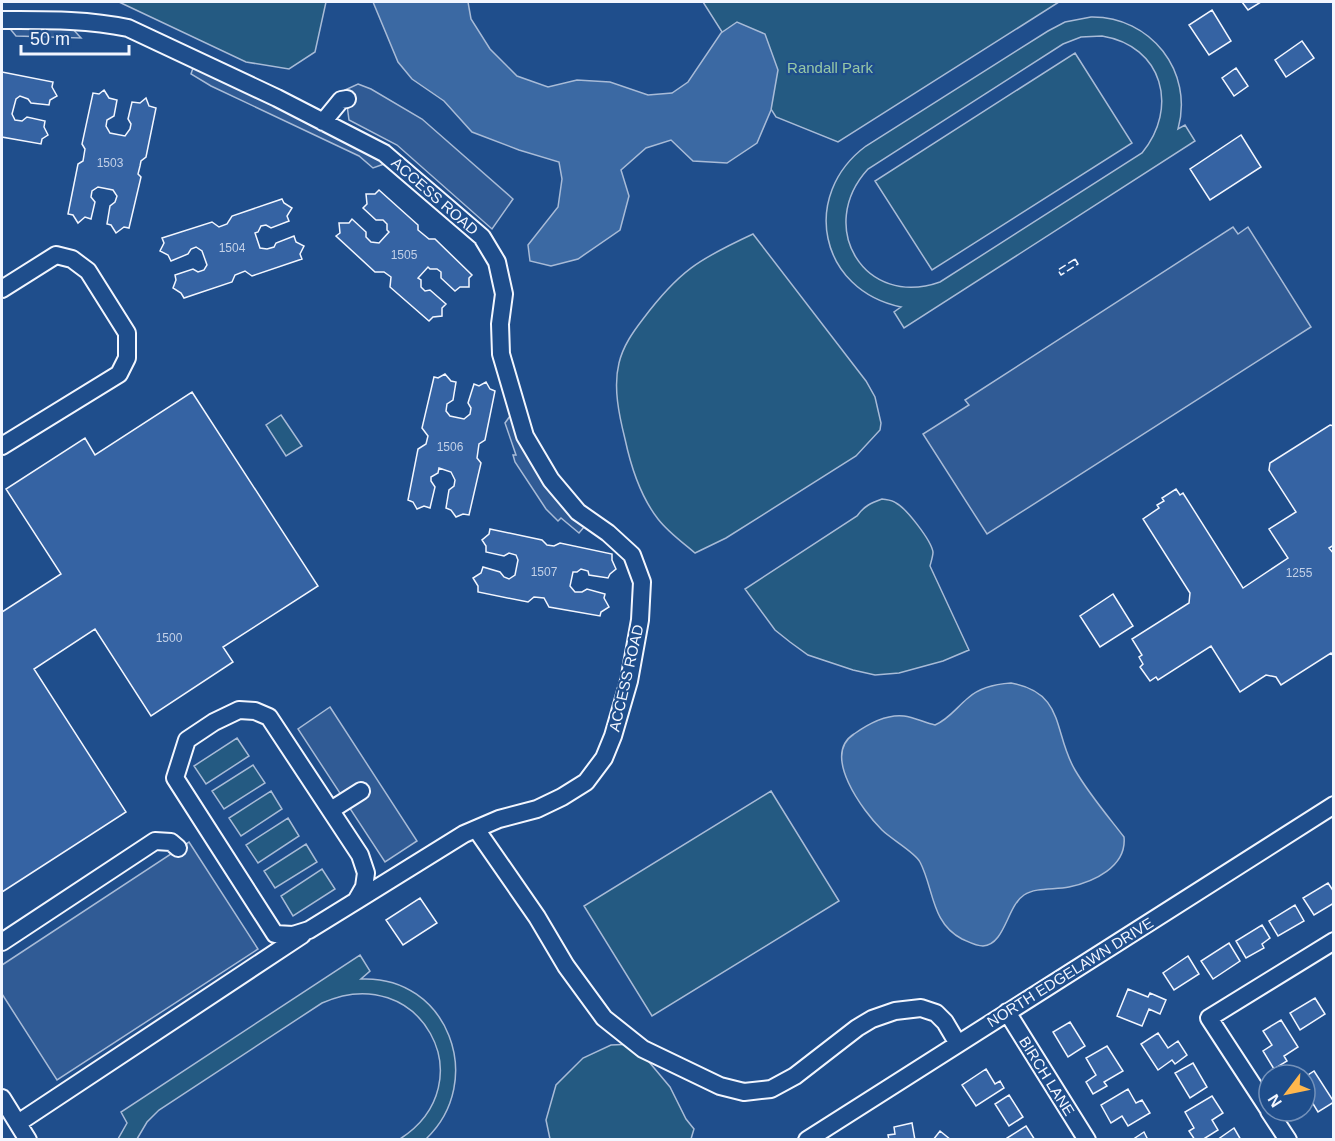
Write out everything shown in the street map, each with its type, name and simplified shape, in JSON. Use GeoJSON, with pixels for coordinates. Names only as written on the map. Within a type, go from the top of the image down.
{"type":"FeatureCollection","features":[{"type":"Feature","properties":{"kind":"street","name":"ACCESS ROAD"},"geometry":{"type":"LineString","coordinates":[[2,20],[73,21],[128,28],[384,153],[482,237],[497,262],[504,294],[500,324],[501,354],[525,436],[551,480],[574,508],[608,533],[632,555],[642,582],[640,620],[629,681],[614,736],[604,758],[586,782],[537,809],[499,819],[437,849],[309,930],[18,1123]]}},
{"type":"Feature","properties":{"kind":"street"},"geometry":{"type":"LineString","coordinates":[[323,122],[341,100],[347,99]]}},
{"type":"Feature","properties":{"kind":"street"},"geometry":{"type":"LineString","coordinates":[[2,289],[56,255],[72,259],[88,271],[127,333],[127,358],[119,374],[2,446]]}},
{"type":"Feature","properties":{"kind":"street"},"geometry":{"type":"LineString","coordinates":[[309,930],[293,935],[275,933],[175,778],[187,740],[214,722],[239,710],[255,711],[270,717],[360,855],[366,873],[364,887],[356,901]]}},
{"type":"Feature","properties":{"kind":"street"},"geometry":{"type":"LineString","coordinates":[[331,810],[361,791]]}},
{"type":"Feature","properties":{"kind":"street","name":"NORTH EDGELAWN DRIVE"},"geometry":{"type":"LineString","coordinates":[[807,1140],[1334,805]]}},
{"type":"Feature","properties":{"kind":"street"},"geometry":{"type":"LineString","coordinates":[[476,829],[537,917],[566,966],[604,1018],[643,1049],[720,1086],[744,1092],[771,1089],[795,1076],[856,1028],[872,1019],[895,1011],[921,1008],[936,1013],[958,1044]]}},
{"type":"Feature","properties":{"kind":"street"},"geometry":{"type":"LineString","coordinates":[[2,942],[155,841],[171,842],[178,848]]}},
{"type":"Feature","properties":{"kind":"street"},"geometry":{"type":"LineString","coordinates":[[1257,1092],[1209,1018],[1334,941]]}},
{"type":"Feature","properties":{"kind":"street","name":"BIRCH LANE"},"geometry":{"type":"LineString","coordinates":[[1007,1012],[1086,1140]]}},
{"type":"Feature","properties":{"kind":"street"},"geometry":{"type":"LineString","coordinates":[[2,1098],[28,1140]]}},
{"type":"Feature","properties":{"kind":"street"},"geometry":{"type":"LineString","coordinates":[[1277,1123],[1288,1140]]}},
{"type":"Feature","properties":{"kind":"green space"},"geometry":{"type":"Polygon","coordinates":[[[119,2],[326,2],[315,52],[289,69],[246,62],[119,2]]]}},
{"type":"Feature","properties":{"kind":"green space","name":"Randall Park"},"geometry":{"type":"Polygon","coordinates":[[[703,2],[1059,2],[838,142],[776,117],[703,2]]]}},
{"type":"Feature","properties":{"kind":"green space"},"geometry":{"type":"Polygon","coordinates":[[[1091,17],[1113,19],[1132,26],[1149,37],[1163,51],[1180,87],[1181,108],[1178,129],[1185,125],[1195,141],[904,328],[894,312],[901,307],[873,297],[852,282],[836,262],[828,238],[826,214],[832,189],[845,166],[866,146],[1065,22],[1091,17]],[[1102,36],[1081,37],[1063,44],[868,169],[853,192],[846,215],[848,237],[856,257],[870,273],[890,284],[913,287],[940,282],[1142,153],[1160,117],[1162,99],[1159,81],[1151,66],[1139,52],[1123,42],[1102,36]]]}},
{"type":"Feature","properties":{"kind":"green space"},"geometry":{"type":"Polygon","coordinates":[[[1075,53],[1132,143],[932,270],[875,181],[1075,53]]]}},
{"type":"Feature","properties":{"kind":"green space"},"geometry":{"type":"Polygon","coordinates":[[[753,234],[866,381],[875,397],[881,423],[880,430],[856,456],[726,538],[695,553],[662,524],[641,491],[630,460],[621,420],[617,372],[629,340],[668,289],[704,259],[753,234]]]}},
{"type":"Feature","properties":{"kind":"green space"},"geometry":{"type":"Polygon","coordinates":[[[281,415],[302,446],[286,456],[266,425],[281,415]]]}},
{"type":"Feature","properties":{"kind":"green space"},"geometry":{"type":"Polygon","coordinates":[[[882,499],[893,501],[906,511],[928,540],[933,552],[930,566],[969,650],[943,661],[899,673],[875,675],[808,655],[775,630],[745,589],[857,516],[868,505],[882,499]]]}},
{"type":"Feature","properties":{"kind":"green space"},"geometry":{"type":"Polygon","coordinates":[[[237,738],[249,756],[206,784],[194,766],[237,738]]]}},
{"type":"Feature","properties":{"kind":"green space"},"geometry":{"type":"Polygon","coordinates":[[[253,765],[265,783],[224,809],[212,791],[253,765]]]}},
{"type":"Feature","properties":{"kind":"green space"},"geometry":{"type":"Polygon","coordinates":[[[271,791],[282,809],[241,836],[229,818],[271,791]]]}},
{"type":"Feature","properties":{"kind":"green space"},"geometry":{"type":"Polygon","coordinates":[[[771,791],[839,901],[652,1016],[584,906],[771,791]]]}},
{"type":"Feature","properties":{"kind":"green space"},"geometry":{"type":"Polygon","coordinates":[[[288,818],[299,836],[258,863],[246,845],[288,818]]]}},
{"type":"Feature","properties":{"kind":"green space"},"geometry":{"type":"Polygon","coordinates":[[[306,844],[317,862],[275,888],[264,871],[306,844]]]}},
{"type":"Feature","properties":{"kind":"green space"},"geometry":{"type":"Polygon","coordinates":[[[322,869],[335,889],[293,916],[281,896],[322,869]]]}},
{"type":"Feature","properties":{"kind":"green space"},"geometry":{"type":"Polygon","coordinates":[[[360,955],[370,971],[361,979],[391,982],[416,994],[436,1013],[449,1036],[455,1062],[454,1089],[444,1115],[426,1139],[400,1139],[426,1115],[438,1088],[439,1060],[430,1034],[413,1012],[388,998],[357,994],[322,1003],[159,1110],[147,1122],[137,1139],[118,1139],[127,1123],[121,1112],[360,955]]]}},
{"type":"Feature","properties":{"kind":"green space"},"geometry":{"type":"Polygon","coordinates":[[[634,1044],[670,1087],[686,1119],[694,1129],[691,1139],[550,1139],[546,1120],[556,1085],[583,1058],[611,1045],[634,1044]]]}},
{"type":"Feature","properties":{"kind":"shaded area"},"geometry":{"type":"Polygon","coordinates":[[[373,2],[468,2],[471,19],[490,49],[517,76],[548,87],[577,80],[610,82],[648,95],[672,93],[688,82],[721,33],[737,22],[765,34],[778,70],[771,110],[757,143],[727,163],[693,161],[671,140],[646,148],[621,170],[629,196],[620,230],[578,259],[551,266],[530,261],[528,245],[558,207],[562,179],[559,162],[472,132],[444,101],[412,79],[398,62],[373,2]]]}},
{"type":"Feature","properties":{"kind":"shaded area"},"geometry":{"type":"Polygon","coordinates":[[[61,16],[81,38],[16,36],[2,19],[61,16]]]}},
{"type":"Feature","properties":{"kind":"shaded area"},"geometry":{"type":"Polygon","coordinates":[[[197,56],[395,153],[384,164],[373,168],[359,156],[211,86],[191,74],[197,56]]]}},
{"type":"Feature","properties":{"kind":"shaded area"},"geometry":{"type":"Polygon","coordinates":[[[358,84],[371,89],[422,119],[513,199],[492,229],[397,145],[349,120],[345,90],[358,84]]]}},
{"type":"Feature","properties":{"kind":"shaded area"},"geometry":{"type":"Polygon","coordinates":[[[1233,227],[1238,234],[1248,227],[1311,327],[987,534],[923,434],[969,405],[965,400],[1233,227]]]}},
{"type":"Feature","properties":{"kind":"shaded area"},"geometry":{"type":"Polygon","coordinates":[[[524,406],[535,438],[563,487],[594,515],[579,533],[561,518],[558,521],[546,509],[515,462],[513,455],[516,455],[505,423],[513,412],[524,406]]]}},
{"type":"Feature","properties":{"kind":"shaded area"},"geometry":{"type":"Polygon","coordinates":[[[1011,683],[1029,688],[1050,705],[1075,770],[1124,837],[1123,848],[1114,865],[1098,877],[1069,887],[1040,890],[1024,895],[1018,900],[996,939],[990,944],[980,946],[962,939],[944,924],[918,858],[882,830],[865,810],[848,783],[843,769],[842,755],[845,743],[854,734],[878,720],[904,716],[935,725],[978,691],[994,685],[1011,683]]]}},
{"type":"Feature","properties":{"kind":"shaded area"},"geometry":{"type":"Polygon","coordinates":[[[330,707],[417,841],[385,862],[298,729],[330,707]]]}},
{"type":"Feature","properties":{"kind":"shaded area"},"geometry":{"type":"Polygon","coordinates":[[[189,842],[258,949],[57,1080],[2,994],[2,965],[189,842]]]}},
{"type":"Feature","properties":{"kind":"building"},"geometry":{"type":"Polygon","coordinates":[[[1242,2],[1261,2],[1248,10],[1242,2]]]}},
{"type":"Feature","properties":{"kind":"building"},"geometry":{"type":"Polygon","coordinates":[[[1212,10],[1231,41],[1209,55],[1189,25],[1212,10]]]}},
{"type":"Feature","properties":{"kind":"building"},"geometry":{"type":"Polygon","coordinates":[[[1302,41],[1314,58],[1286,77],[1275,60],[1302,41]]]}},
{"type":"Feature","properties":{"kind":"building"},"geometry":{"type":"Polygon","coordinates":[[[1236,68],[1248,86],[1234,96],[1222,78],[1236,68]]]}},
{"type":"Feature","properties":{"kind":"building"},"geometry":{"type":"Polygon","coordinates":[[[2,72],[53,82],[52,87],[57,96],[50,100],[49,105],[31,103],[20,96],[16,99],[12,114],[15,120],[22,121],[27,117],[45,121],[44,127],[48,135],[42,139],[41,144],[2,137],[2,72]]]}},
{"type":"Feature","properties":{"kind":"building"},"geometry":{"type":"Polygon","coordinates":[[[104,90],[109,98],[117,100],[114,116],[107,120],[106,126],[110,133],[125,136],[130,129],[131,124],[128,119],[132,102],[140,103],[146,98],[149,106],[156,108],[146,157],[141,161],[138,174],[141,177],[129,228],[124,227],[116,233],[111,225],[107,224],[110,206],[115,202],[117,196],[113,190],[98,187],[92,191],[91,197],[95,202],[91,219],[85,217],[78,223],[73,215],[68,214],[78,164],[83,161],[85,149],[82,144],[93,93],[99,94],[104,90]]]}},
{"type":"Feature","properties":{"kind":"building"},"geometry":{"type":"Polygon","coordinates":[[[1241,135],[1261,167],[1210,200],[1190,169],[1241,135]]]}},
{"type":"Feature","properties":{"kind":"building"},"geometry":{"type":"Polygon","coordinates":[[[379,190],[418,225],[418,230],[429,239],[435,239],[472,275],[469,278],[469,287],[460,287],[455,291],[441,278],[441,272],[437,269],[428,267],[418,278],[425,291],[430,290],[446,304],[442,308],[442,316],[433,317],[429,321],[390,287],[391,277],[384,272],[375,272],[336,236],[340,233],[339,223],[349,223],[352,219],[366,232],[366,237],[371,242],[379,243],[389,232],[387,224],[383,220],[376,220],[363,208],[367,204],[366,194],[375,194],[379,190]]]}},
{"type":"Feature","properties":{"kind":"building"},"geometry":{"type":"Polygon","coordinates":[[[282,199],[292,208],[287,216],[289,221],[271,228],[266,225],[261,226],[255,233],[260,248],[274,247],[276,243],[294,236],[296,242],[304,246],[300,254],[302,259],[252,276],[245,271],[235,275],[232,282],[184,298],[173,288],[175,275],[193,269],[198,272],[204,270],[207,265],[202,251],[196,247],[188,254],[171,261],[168,255],[160,251],[164,243],[162,238],[212,222],[219,227],[227,224],[232,216],[282,199]]]}},
{"type":"Feature","properties":{"kind":"building"},"geometry":{"type":"Polygon","coordinates":[[[445,374],[451,381],[456,382],[453,400],[447,404],[446,411],[450,416],[464,419],[470,414],[471,408],[468,403],[474,384],[479,386],[486,382],[490,389],[495,391],[485,440],[479,444],[477,458],[481,463],[469,515],[463,514],[456,517],[451,510],[446,508],[449,490],[454,486],[455,480],[451,472],[439,468],[438,473],[431,477],[435,487],[430,508],[424,506],[417,509],[413,502],[408,500],[418,449],[426,444],[428,436],[422,428],[434,377],[438,378],[445,374]]]}},
{"type":"Feature","properties":{"kind":"building"},"geometry":{"type":"Polygon","coordinates":[[[192,392],[318,586],[223,647],[233,662],[151,716],[95,629],[34,669],[126,812],[2,892],[2,612],[61,574],[6,489],[85,438],[95,455],[192,392]]]}},
{"type":"Feature","properties":{"kind":"building"},"geometry":{"type":"Polygon","coordinates":[[[1330,425],[1334,426],[1334,545],[1329,548],[1334,554],[1334,657],[1331,653],[1281,685],[1276,677],[1266,675],[1240,692],[1211,646],[1158,680],[1156,677],[1150,681],[1140,667],[1143,664],[1139,657],[1142,655],[1132,639],[1189,603],[1190,593],[1143,519],[1159,508],[1157,505],[1164,501],[1162,498],[1176,489],[1180,495],[1183,493],[1243,588],[1288,558],[1269,529],[1296,512],[1269,470],[1270,463],[1330,425]]]}},
{"type":"Feature","properties":{"kind":"building"},"geometry":{"type":"Polygon","coordinates":[[[490,529],[542,540],[547,545],[554,546],[560,543],[612,554],[616,569],[608,578],[589,575],[588,571],[581,569],[573,572],[570,586],[575,592],[587,589],[605,594],[604,598],[609,607],[601,612],[600,616],[549,607],[544,598],[534,597],[528,602],[478,592],[478,586],[473,578],[481,573],[483,567],[500,572],[509,579],[515,575],[518,560],[516,555],[509,553],[504,556],[486,552],[486,546],[482,540],[489,534],[490,529]]]}},
{"type":"Feature","properties":{"kind":"building"},"geometry":{"type":"Polygon","coordinates":[[[1113,594],[1133,626],[1100,647],[1080,616],[1113,594]]]}},
{"type":"Feature","properties":{"kind":"building"},"geometry":{"type":"Polygon","coordinates":[[[1328,883],[1334,892],[1334,903],[1314,915],[1303,898],[1328,883]]]}},
{"type":"Feature","properties":{"kind":"building"},"geometry":{"type":"Polygon","coordinates":[[[420,898],[437,923],[403,945],[386,920],[420,898]]]}},
{"type":"Feature","properties":{"kind":"building"},"geometry":{"type":"Polygon","coordinates":[[[1295,905],[1304,921],[1278,936],[1269,921],[1295,905]]]}},
{"type":"Feature","properties":{"kind":"building"},"geometry":{"type":"Polygon","coordinates":[[[1262,925],[1270,938],[1262,944],[1264,948],[1246,958],[1236,941],[1262,925]]]}},
{"type":"Feature","properties":{"kind":"building"},"geometry":{"type":"Polygon","coordinates":[[[1229,943],[1240,961],[1213,979],[1201,961],[1229,943]]]}},
{"type":"Feature","properties":{"kind":"building"},"geometry":{"type":"Polygon","coordinates":[[[1188,956],[1199,974],[1174,990],[1163,973],[1188,956]]]}},
{"type":"Feature","properties":{"kind":"building"},"geometry":{"type":"Polygon","coordinates":[[[1128,989],[1148,997],[1150,993],[1166,1000],[1160,1014],[1149,1009],[1142,1026],[1117,1016],[1128,989]]]}},
{"type":"Feature","properties":{"kind":"building"},"geometry":{"type":"Polygon","coordinates":[[[1315,998],[1325,1014],[1300,1030],[1290,1013],[1315,998]]]}},
{"type":"Feature","properties":{"kind":"building"},"geometry":{"type":"Polygon","coordinates":[[[1281,1020],[1298,1047],[1284,1056],[1287,1061],[1284,1063],[1270,1063],[1263,1051],[1272,1045],[1263,1031],[1281,1020]]]}},
{"type":"Feature","properties":{"kind":"building"},"geometry":{"type":"Polygon","coordinates":[[[1070,1022],[1085,1046],[1068,1057],[1053,1032],[1070,1022]]]}},
{"type":"Feature","properties":{"kind":"building"},"geometry":{"type":"Polygon","coordinates":[[[1158,1033],[1168,1048],[1178,1041],[1187,1055],[1175,1064],[1172,1060],[1158,1070],[1141,1044],[1158,1033]]]}},
{"type":"Feature","properties":{"kind":"building"},"geometry":{"type":"Polygon","coordinates":[[[1107,1046],[1123,1071],[1104,1082],[1107,1086],[1093,1094],[1086,1082],[1096,1075],[1086,1058],[1107,1046]]]}},
{"type":"Feature","properties":{"kind":"building"},"geometry":{"type":"Polygon","coordinates":[[[1193,1063],[1207,1087],[1190,1098],[1175,1073],[1193,1063]]]}},
{"type":"Feature","properties":{"kind":"building"},"geometry":{"type":"Polygon","coordinates":[[[986,1069],[995,1084],[1000,1081],[1004,1088],[976,1106],[962,1085],[986,1069]]]}},
{"type":"Feature","properties":{"kind":"building"},"geometry":{"type":"Polygon","coordinates":[[[1317,1076],[1334,1102],[1318,1112],[1317,1110],[1317,1076]]]}},
{"type":"Feature","properties":{"kind":"building"},"geometry":{"type":"Polygon","coordinates":[[[1128,1089],[1136,1103],[1142,1100],[1150,1113],[1128,1126],[1122,1116],[1111,1123],[1101,1105],[1128,1089]]]}},
{"type":"Feature","properties":{"kind":"building"},"geometry":{"type":"Polygon","coordinates":[[[1009,1095],[1023,1117],[1009,1126],[995,1104],[1009,1095]]]}},
{"type":"Feature","properties":{"kind":"building"},"geometry":{"type":"Polygon","coordinates":[[[1212,1096],[1223,1113],[1212,1120],[1218,1130],[1202,1140],[1195,1140],[1189,1131],[1194,1128],[1185,1112],[1212,1096]]]}},
{"type":"Feature","properties":{"kind":"building"},"geometry":{"type":"Polygon","coordinates":[[[912,1123],[915,1140],[889,1140],[888,1135],[895,1134],[894,1127],[912,1123]]]}},
{"type":"Feature","properties":{"kind":"building"},"geometry":{"type":"Polygon","coordinates":[[[1026,1126],[1035,1140],[1008,1140],[1007,1138],[1026,1126]]]}},
{"type":"Feature","properties":{"kind":"building"},"geometry":{"type":"Polygon","coordinates":[[[1234,1128],[1241,1140],[1217,1140],[1234,1128]]]}},
{"type":"Feature","properties":{"kind":"building"},"geometry":{"type":"Polygon","coordinates":[[[940,1131],[951,1140],[933,1140],[940,1131]]]}},
{"type":"Feature","properties":{"kind":"building"},"geometry":{"type":"Polygon","coordinates":[[[1144,1132],[1148,1140],[1132,1140],[1144,1132]]]}},
{"type":"Feature","properties":{"kind":"fence"},"geometry":{"type":"LineString","coordinates":[[1075,259],[1078,264],[1061,275],[1058,270],[1075,259]]}}]}
